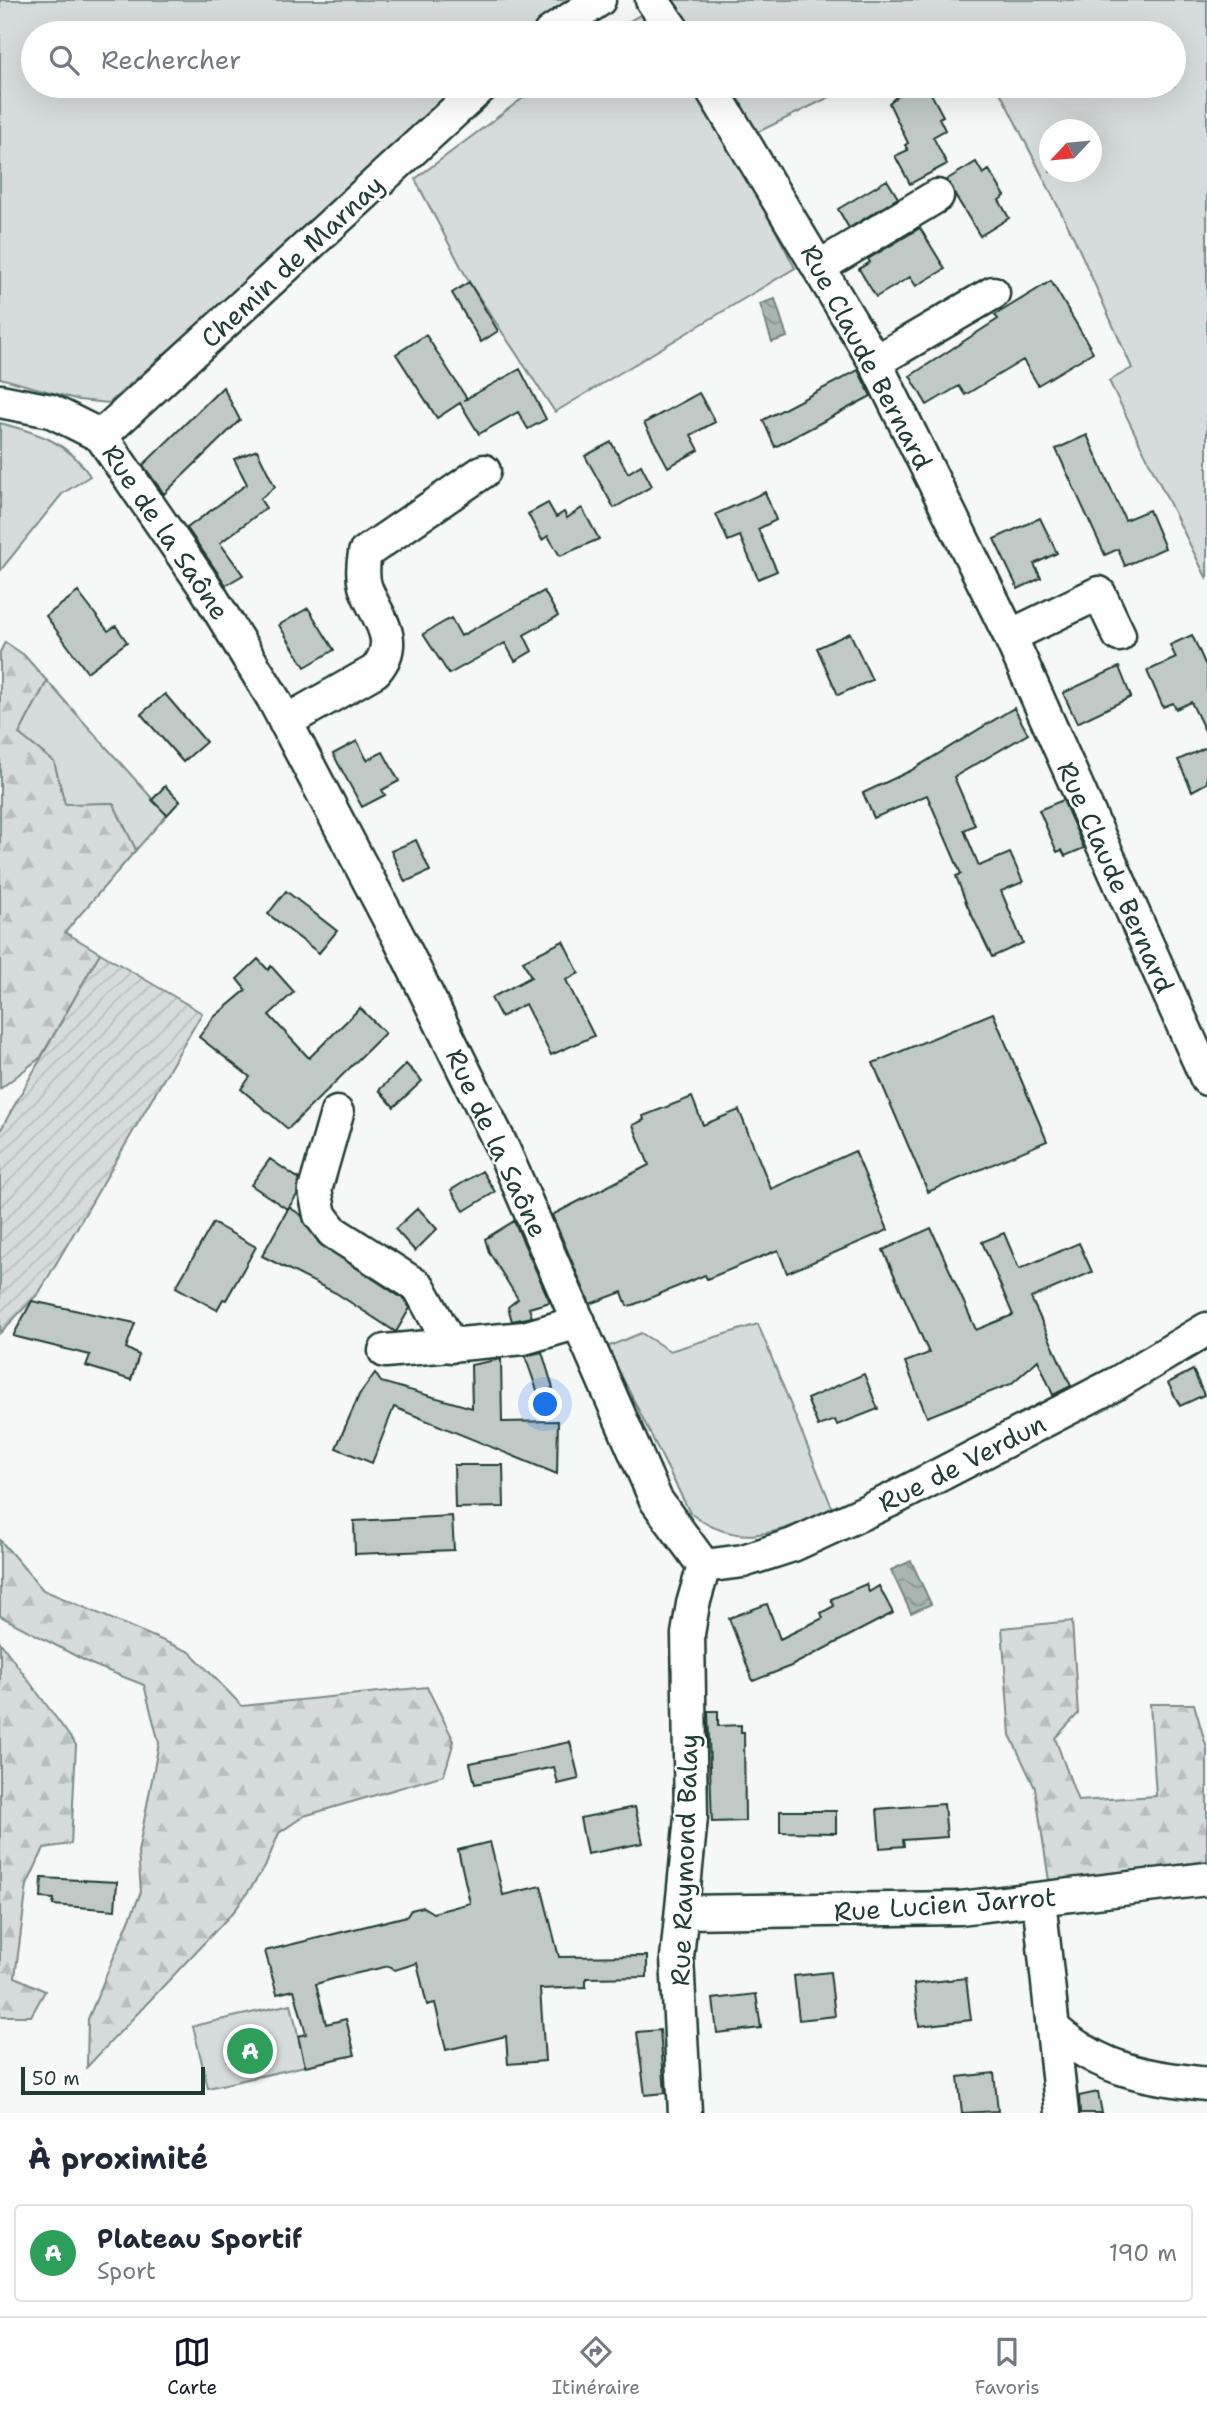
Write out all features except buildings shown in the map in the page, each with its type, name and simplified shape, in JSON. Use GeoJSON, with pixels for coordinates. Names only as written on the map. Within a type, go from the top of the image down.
{"type":"FeatureCollection","features":[{"type":"Feature","properties":{"kind":"street"},"geometry":{"type":"LineString","coordinates":[[568,21],[599,0]]}},
{"type":"Feature","properties":{"kind":"street"},"geometry":{"type":"LineString","coordinates":[[652,0],[667,21]]}},
{"type":"Feature","properties":{"kind":"street","name":"Chemin de Marnay"},"geometry":{"type":"LineString","coordinates":[[101,436],[469,98]]}},
{"type":"Feature","properties":{"kind":"street","name":"Rue Claude Bernard"},"geometry":{"type":"LineString","coordinates":[[717,98],[876,362],[1010,636],[1207,1079]]}},
{"type":"Feature","properties":{"kind":"street"},"geometry":{"type":"LineString","coordinates":[[819,267],[937,196]]}},
{"type":"Feature","properties":{"kind":"street"},"geometry":{"type":"LineString","coordinates":[[876,362],[993,293]]}},
{"type":"Feature","properties":{"kind":"street","name":"Rue de la Saône"},"geometry":{"type":"LineString","coordinates":[[0,401],[51,411],[101,436],[205,587],[285,722],[400,940],[497,1137],[656,1500],[678,1535],[704,1566]]}},
{"type":"Feature","properties":{"kind":"street"},"geometry":{"type":"LineString","coordinates":[[285,722],[375,671],[383,661],[386,652],[385,624],[365,586],[365,553],[484,471]]}},
{"type":"Feature","properties":{"kind":"street"},"geometry":{"type":"LineString","coordinates":[[1010,636],[1099,593],[1119,635]]}},
{"type":"Feature","properties":{"kind":"street"},"geometry":{"type":"LineString","coordinates":[[337,1112],[315,1190],[320,1215],[333,1232],[419,1287],[451,1346]]}},
{"type":"Feature","properties":{"kind":"street"},"geometry":{"type":"LineString","coordinates":[[385,1351],[524,1338],[579,1322]]}},
{"type":"Feature","properties":{"kind":"street","name":"Rue de Verdun"},"geometry":{"type":"LineString","coordinates":[[704,1566],[743,1561],[793,1545],[891,1500],[1117,1383],[1207,1329]]}},
{"type":"Feature","properties":{"kind":"street","name":"Rue Raymond Balay"},"geometry":{"type":"LineString","coordinates":[[685,2113],[677,1958],[691,1817],[688,1634],[704,1566]]}},
{"type":"Feature","properties":{"kind":"street","name":"Rue Lucien Jarrot"},"geometry":{"type":"LineString","coordinates":[[682,1912],[960,1908],[1207,1879]]}},
{"type":"Feature","properties":{"kind":"street"},"geometry":{"type":"LineString","coordinates":[[1039,1899],[1062,2113]]}},
{"type":"Feature","properties":{"kind":"street"},"geometry":{"type":"LineString","coordinates":[[1055,2030],[1081,2052],[1105,2063],[1169,2080],[1207,2084]]}},
{"type":"Feature","properties":{"kind":"green space"},"geometry":{"type":"Polygon","coordinates":[[[0,0],[570,0],[543,21],[21,21],[21,98],[451,98],[109,403],[79,400],[0,378],[0,0]]]}},
{"type":"Feature","properties":{"kind":"green space"},"geometry":{"type":"Polygon","coordinates":[[[673,0],[1207,0],[1207,579],[1109,381],[1132,368],[1075,240],[1046,182],[1102,182],[1102,119],[1039,119],[1039,169],[1003,98],[1186,98],[1186,21],[684,21],[673,0]]]}},
{"type":"Feature","properties":{"kind":"green space"},"geometry":{"type":"Polygon","coordinates":[[[640,15],[646,21],[630,21],[640,15]]]}},
{"type":"Feature","properties":{"kind":"green space"},"geometry":{"type":"Polygon","coordinates":[[[523,98],[701,98],[742,165],[795,268],[555,412],[469,282],[415,179],[523,98]]]}},
{"type":"Feature","properties":{"kind":"green space"},"geometry":{"type":"Polygon","coordinates":[[[733,98],[827,98],[756,133],[733,98]]]}},
{"type":"Feature","properties":{"kind":"green space"},"geometry":{"type":"Polygon","coordinates":[[[0,423],[51,440],[82,464],[90,476],[62,494],[0,571],[0,423]]]}},
{"type":"Feature","properties":{"kind":"green space"},"geometry":{"type":"Polygon","coordinates":[[[5,642],[24,655],[47,681],[19,734],[54,762],[65,804],[113,803],[136,850],[65,932],[100,953],[41,1057],[0,1089],[0,652],[5,642]]]}},
{"type":"Feature","properties":{"kind":"green space"},"geometry":{"type":"Polygon","coordinates":[[[47,681],[167,815],[136,850],[113,803],[65,805],[54,762],[19,734],[47,681]]]}},
{"type":"Feature","properties":{"kind":"green space"},"geometry":{"type":"Polygon","coordinates":[[[100,953],[202,1013],[39,1293],[0,1333],[0,1131],[100,953]]]}},
{"type":"Feature","properties":{"kind":"green space"},"geometry":{"type":"Polygon","coordinates":[[[758,1324],[833,1510],[777,1530],[743,1535],[709,1525],[690,1513],[607,1347],[641,1333],[670,1351],[758,1324]]]}},
{"type":"Feature","properties":{"kind":"green space"},"geometry":{"type":"Polygon","coordinates":[[[0,1540],[43,1590],[190,1652],[242,1706],[427,1687],[454,1741],[444,1775],[304,1816],[279,1833],[265,1867],[236,1909],[87,2067],[88,2019],[141,1892],[138,1852],[159,1743],[144,1685],[91,1664],[0,1616],[0,1540]]]}},
{"type":"Feature","properties":{"kind":"green space"},"geometry":{"type":"Polygon","coordinates":[[[1072,1621],[1078,1714],[1055,1738],[1078,1801],[1156,1796],[1150,1704],[1194,1704],[1207,1749],[1207,1861],[1049,1881],[1035,1788],[1010,1735],[1002,1628],[1072,1621]]]}},
{"type":"Feature","properties":{"kind":"green space"},"geometry":{"type":"Polygon","coordinates":[[[0,1642],[76,1745],[71,1844],[44,1848],[27,1885],[15,1977],[45,1991],[31,2016],[0,2016],[0,1642]]]}},
{"type":"Feature","properties":{"kind":"green space"},"geometry":{"type":"Polygon","coordinates":[[[291,2004],[305,2066],[208,2088],[193,2026],[291,2004]]]}},
{"type":"Feature","properties":{"kind":"water"},"geometry":{"type":"Polygon","coordinates":[[[775,299],[787,337],[772,342],[760,304],[775,299]]]}},
{"type":"Feature","properties":{"kind":"water"},"geometry":{"type":"Polygon","coordinates":[[[911,1561],[931,1604],[911,1613],[891,1570],[911,1561]]]}},
{"type":"Feature","properties":{"kind":"place","name":"Plateau Sportif"},"geometry":{"type":"Point","coordinates":[250,2051]}}]}
